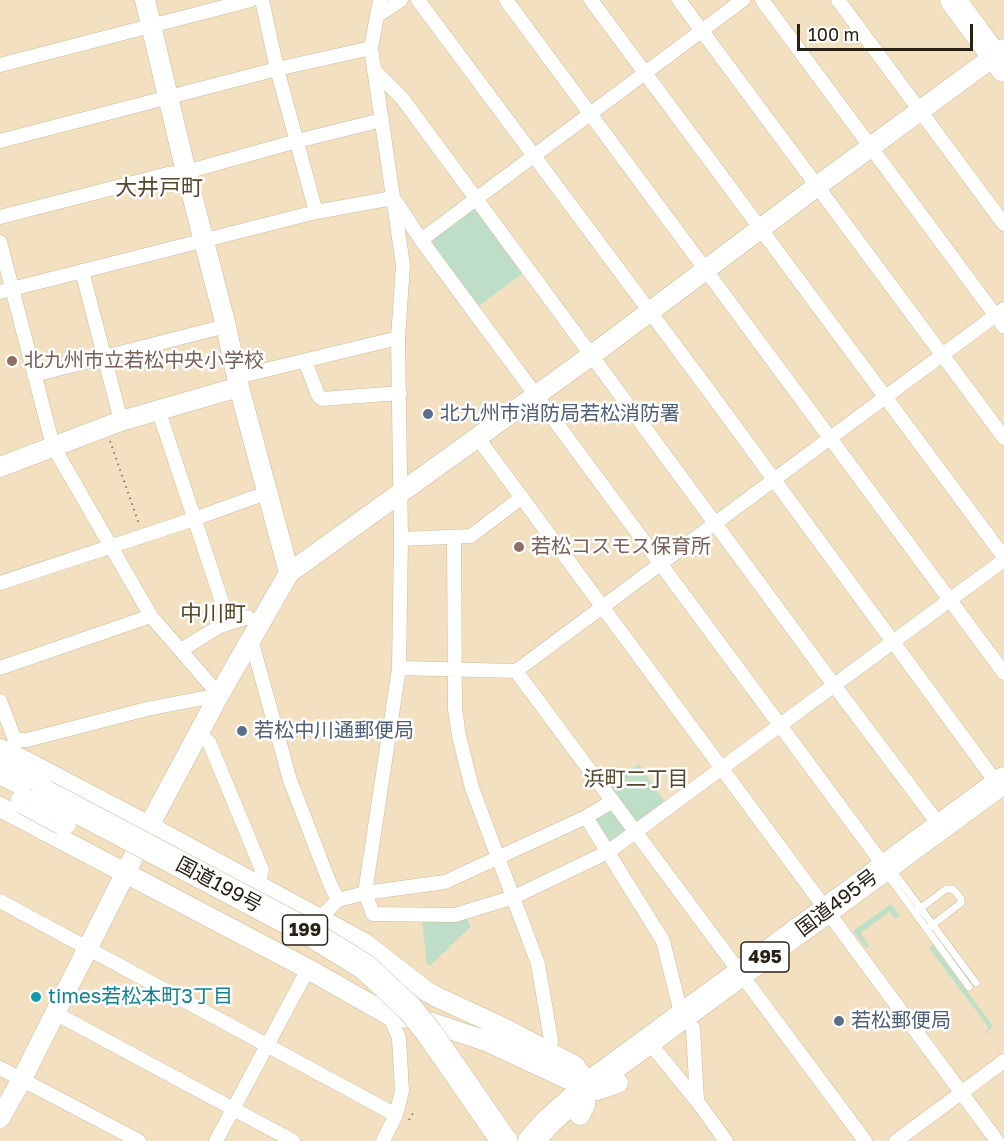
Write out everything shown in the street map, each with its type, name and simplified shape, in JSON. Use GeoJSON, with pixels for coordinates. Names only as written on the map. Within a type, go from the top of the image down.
{"type":"FeatureCollection","features":[{"type":"Feature","properties":{"kind":"highway"},"geometry":{"type":"LineString","coordinates":[[953,0],[1002,55]]}},
{"type":"Feature","properties":{"kind":"highway"},"geometry":{"type":"LineString","coordinates":[[970,0],[1002,55]]}},
{"type":"Feature","properties":{"kind":"highway","name":"国道199号"},"geometry":{"type":"LineString","coordinates":[[7,753],[23,801],[310,933],[365,967],[410,1009],[430,1034],[504,1141]]}},
{"type":"Feature","properties":{"kind":"highway","name":"国道199号"},"geometry":{"type":"LineString","coordinates":[[0,789],[304,948],[356,980],[379,999],[418,1043],[485,1141]]}},
{"type":"Feature","properties":{"kind":"highway","name":"国道495号"},"geometry":{"type":"LineString","coordinates":[[891,875],[940,826],[1002,789]]}},
{"type":"Feature","properties":{"kind":"highway","name":"国道495号"},"geometry":{"type":"LineString","coordinates":[[531,1141],[580,1115],[613,1077],[653,1046],[891,875],[1002,789]]}},
{"type":"Feature","properties":{"kind":"highway","name":"国道495号"},"geometry":{"type":"LineString","coordinates":[[551,1131],[587,1088],[613,1077]]}},
{"type":"Feature","properties":{"kind":"street"},"geometry":{"type":"LineString","coordinates":[[145,0],[238,382],[289,573]]}},
{"type":"Feature","properties":{"kind":"street"},"geometry":{"type":"LineString","coordinates":[[0,65],[251,0]]}},
{"type":"Feature","properties":{"kind":"street"},"geometry":{"type":"LineString","coordinates":[[262,0],[316,212]]}},
{"type":"Feature","properties":{"kind":"street"},"geometry":{"type":"LineString","coordinates":[[380,0],[371,48],[402,265],[398,338],[402,539],[399,668],[365,893],[373,914],[455,915],[514,897],[608,852],[1004,559],[591,0]]}},
{"type":"Feature","properties":{"kind":"street"},"geometry":{"type":"LineString","coordinates":[[377,16],[401,0]]}},
{"type":"Feature","properties":{"kind":"street"},"geometry":{"type":"LineString","coordinates":[[418,0],[1002,789]]}},
{"type":"Feature","properties":{"kind":"street"},"geometry":{"type":"LineString","coordinates":[[506,0],[1004,673]]}},
{"type":"Feature","properties":{"kind":"street"},"geometry":{"type":"LineString","coordinates":[[680,0],[816,187],[1004,438]]}},
{"type":"Feature","properties":{"kind":"street"},"geometry":{"type":"LineString","coordinates":[[421,240],[744,0]]}},
{"type":"Feature","properties":{"kind":"street"},"geometry":{"type":"LineString","coordinates":[[762,0],[871,147],[999,312],[1004,327]]}},
{"type":"Feature","properties":{"kind":"street"},"geometry":{"type":"LineString","coordinates":[[838,0],[1004,224]]}},
{"type":"Feature","properties":{"kind":"street"},"geometry":{"type":"LineString","coordinates":[[0,141],[278,69],[371,48]]}},
{"type":"Feature","properties":{"kind":"street"},"geometry":{"type":"LineString","coordinates":[[0,1118],[22,1079],[149,826],[219,694],[289,573],[592,355],[919,111],[1002,55]]}},
{"type":"Feature","properties":{"kind":"street"},"geometry":{"type":"LineString","coordinates":[[374,70],[402,99],[477,199],[940,826]]}},
{"type":"Feature","properties":{"kind":"street"},"geometry":{"type":"LineString","coordinates":[[0,217],[168,174],[186,172],[382,120]]}},
{"type":"Feature","properties":{"kind":"street"},"geometry":{"type":"LineString","coordinates":[[6,291],[316,212],[393,198]]}},
{"type":"Feature","properties":{"kind":"street"},"geometry":{"type":"LineString","coordinates":[[393,198],[421,240],[659,564],[891,875]]}},
{"type":"Feature","properties":{"kind":"street"},"geometry":{"type":"LineString","coordinates":[[0,242],[6,291],[34,375],[53,446],[151,616],[219,694]]}},
{"type":"Feature","properties":{"kind":"street"},"geometry":{"type":"LineString","coordinates":[[82,271],[104,357],[114,424]]}},
{"type":"Feature","properties":{"kind":"street"},"geometry":{"type":"LineString","coordinates":[[399,668],[516,671],[999,312]]}},
{"type":"Feature","properties":{"kind":"street"},"geometry":{"type":"LineString","coordinates":[[34,375],[226,326]]}},
{"type":"Feature","properties":{"kind":"street"},"geometry":{"type":"LineString","coordinates":[[0,467],[114,424],[238,382],[305,361],[398,338]]}},
{"type":"Feature","properties":{"kind":"street"},"geometry":{"type":"LineString","coordinates":[[305,361],[318,395],[322,399],[400,393]]}},
{"type":"Feature","properties":{"kind":"street"},"geometry":{"type":"LineString","coordinates":[[158,409],[229,623]]}},
{"type":"Feature","properties":{"kind":"street"},"geometry":{"type":"LineString","coordinates":[[477,437],[997,1141]]}},
{"type":"Feature","properties":{"kind":"street"},"geometry":{"type":"LineString","coordinates":[[0,583],[266,493]]}},
{"type":"Feature","properties":{"kind":"street"},"geometry":{"type":"LineString","coordinates":[[402,539],[471,536],[522,497]]}},
{"type":"Feature","properties":{"kind":"street"},"geometry":{"type":"LineString","coordinates":[[454,537],[454,670],[455,709],[459,736],[472,788],[538,964],[549,1028],[548,1061],[561,1093],[560,1106],[551,1131]]}},
{"type":"Feature","properties":{"kind":"street"},"geometry":{"type":"LineString","coordinates":[[0,668],[151,616]]}},
{"type":"Feature","properties":{"kind":"street"},"geometry":{"type":"LineString","coordinates":[[181,650],[209,632],[248,617]]}},
{"type":"Feature","properties":{"kind":"street"},"geometry":{"type":"LineString","coordinates":[[251,639],[290,780],[338,900]]}},
{"type":"Feature","properties":{"kind":"street"},"geometry":{"type":"LineString","coordinates":[[516,671],[865,1141]]}},
{"type":"Feature","properties":{"kind":"street"},"geometry":{"type":"LineString","coordinates":[[7,753],[27,740],[147,709],[219,694]]}},
{"type":"Feature","properties":{"kind":"street"},"geometry":{"type":"LineString","coordinates":[[0,701],[7,753]]}},
{"type":"Feature","properties":{"kind":"street"},"geometry":{"type":"LineString","coordinates":[[198,735],[209,742],[262,870],[258,886]]}},
{"type":"Feature","properties":{"kind":"street"},"geometry":{"type":"LineString","coordinates":[[7,753],[149,826],[363,943],[426,991],[548,1061],[587,1088]]}},
{"type":"Feature","properties":{"kind":"street"},"geometry":{"type":"LineString","coordinates":[[23,801],[127,872],[389,1015],[429,1022],[548,1061],[613,1077]]}},
{"type":"Feature","properties":{"kind":"street"},"geometry":{"type":"LineString","coordinates":[[319,920],[338,900],[365,893],[445,882],[586,817],[613,801]]}},
{"type":"Feature","properties":{"kind":"street"},"geometry":{"type":"LineString","coordinates":[[586,817],[663,941],[687,1022],[697,1101]]}},
{"type":"Feature","properties":{"kind":"street"},"geometry":{"type":"LineString","coordinates":[[0,901],[402,1119]]}},
{"type":"Feature","properties":{"kind":"street"},"geometry":{"type":"LineString","coordinates":[[216,1141],[308,969]]}},
{"type":"Feature","properties":{"kind":"street"},"geometry":{"type":"LineString","coordinates":[[55,1013],[293,1141]]}},
{"type":"Feature","properties":{"kind":"street"},"geometry":{"type":"LineString","coordinates":[[382,1141],[402,1119],[399,1038],[389,1015]]}},
{"type":"Feature","properties":{"kind":"street"},"geometry":{"type":"LineString","coordinates":[[653,1046],[726,1141]]}},
{"type":"Feature","properties":{"kind":"street"},"geometry":{"type":"LineString","coordinates":[[896,1141],[1004,1061]]}},
{"type":"Feature","properties":{"kind":"street"},"geometry":{"type":"LineString","coordinates":[[575,1066],[585,1079],[587,1088],[585,1105],[580,1115]]}},
{"type":"Feature","properties":{"kind":"street"},"geometry":{"type":"LineString","coordinates":[[0,1068],[138,1141]]}},
{"type":"Feature","properties":{"kind":"lane"},"geometry":{"type":"LineString","coordinates":[[891,875],[972,985]]}},
{"type":"Feature","properties":{"kind":"lane"},"geometry":{"type":"LineString","coordinates":[[918,910],[950,888],[961,899],[958,905],[930,927]]}},
{"type":"Feature","properties":{"kind":"path"},"geometry":{"type":"LineString","coordinates":[[114,424],[143,536]]}},
{"type":"Feature","properties":{"kind":"path"},"geometry":{"type":"LineString","coordinates":[[402,1119],[414,1113]]}},
{"type":"Feature","properties":{"kind":"green space"},"geometry":{"type":"Polygon","coordinates":[[[476,205],[525,272],[476,308],[428,241],[476,205]]]}},
{"type":"Feature","properties":{"kind":"green space"},"geometry":{"type":"Polygon","coordinates":[[[639,764],[666,804],[637,826],[609,788],[639,764]]]}},
{"type":"Feature","properties":{"kind":"green space"},"geometry":{"type":"Polygon","coordinates":[[[612,808],[630,831],[609,846],[593,818],[612,808]]]}},
{"type":"Feature","properties":{"kind":"green space"},"geometry":{"type":"Polygon","coordinates":[[[891,904],[900,915],[895,919],[889,912],[861,933],[869,946],[866,948],[853,931],[891,904]]]}},
{"type":"Feature","properties":{"kind":"green space"},"geometry":{"type":"Polygon","coordinates":[[[465,916],[471,926],[430,966],[427,964],[422,920],[465,916]]]}},
{"type":"Feature","properties":{"kind":"green space"},"geometry":{"type":"Polygon","coordinates":[[[933,945],[993,1026],[986,1034],[989,1028],[929,948],[933,945]]]}},
{"type":"Feature","properties":{"kind":"place","name":"北九州市立若松中央小学校"},"geometry":{"type":"Point","coordinates":[12,361]}},
{"type":"Feature","properties":{"kind":"place","name":"北九州市消防局若松消防署"},"geometry":{"type":"Point","coordinates":[428,414]}},
{"type":"Feature","properties":{"kind":"place","name":"若松コスモス保育所"},"geometry":{"type":"Point","coordinates":[519,547]}},
{"type":"Feature","properties":{"kind":"place","name":"若松中川通郵便局"},"geometry":{"type":"Point","coordinates":[242,731]}},
{"type":"Feature","properties":{"kind":"place","name":"times若松本町3丁目"},"geometry":{"type":"Point","coordinates":[36,997]}},
{"type":"Feature","properties":{"kind":"place","name":"若松郵便局"},"geometry":{"type":"Point","coordinates":[839,1021]}},
{"type":"Feature","properties":{"kind":"district","name":"大井戸町"},"geometry":{"type":"Point","coordinates":[159,188]}},
{"type":"Feature","properties":{"kind":"district","name":"中川町"},"geometry":{"type":"Point","coordinates":[213,614]}},
{"type":"Feature","properties":{"kind":"district","name":"浜町二丁目"},"geometry":{"type":"Point","coordinates":[636,779]}}]}
